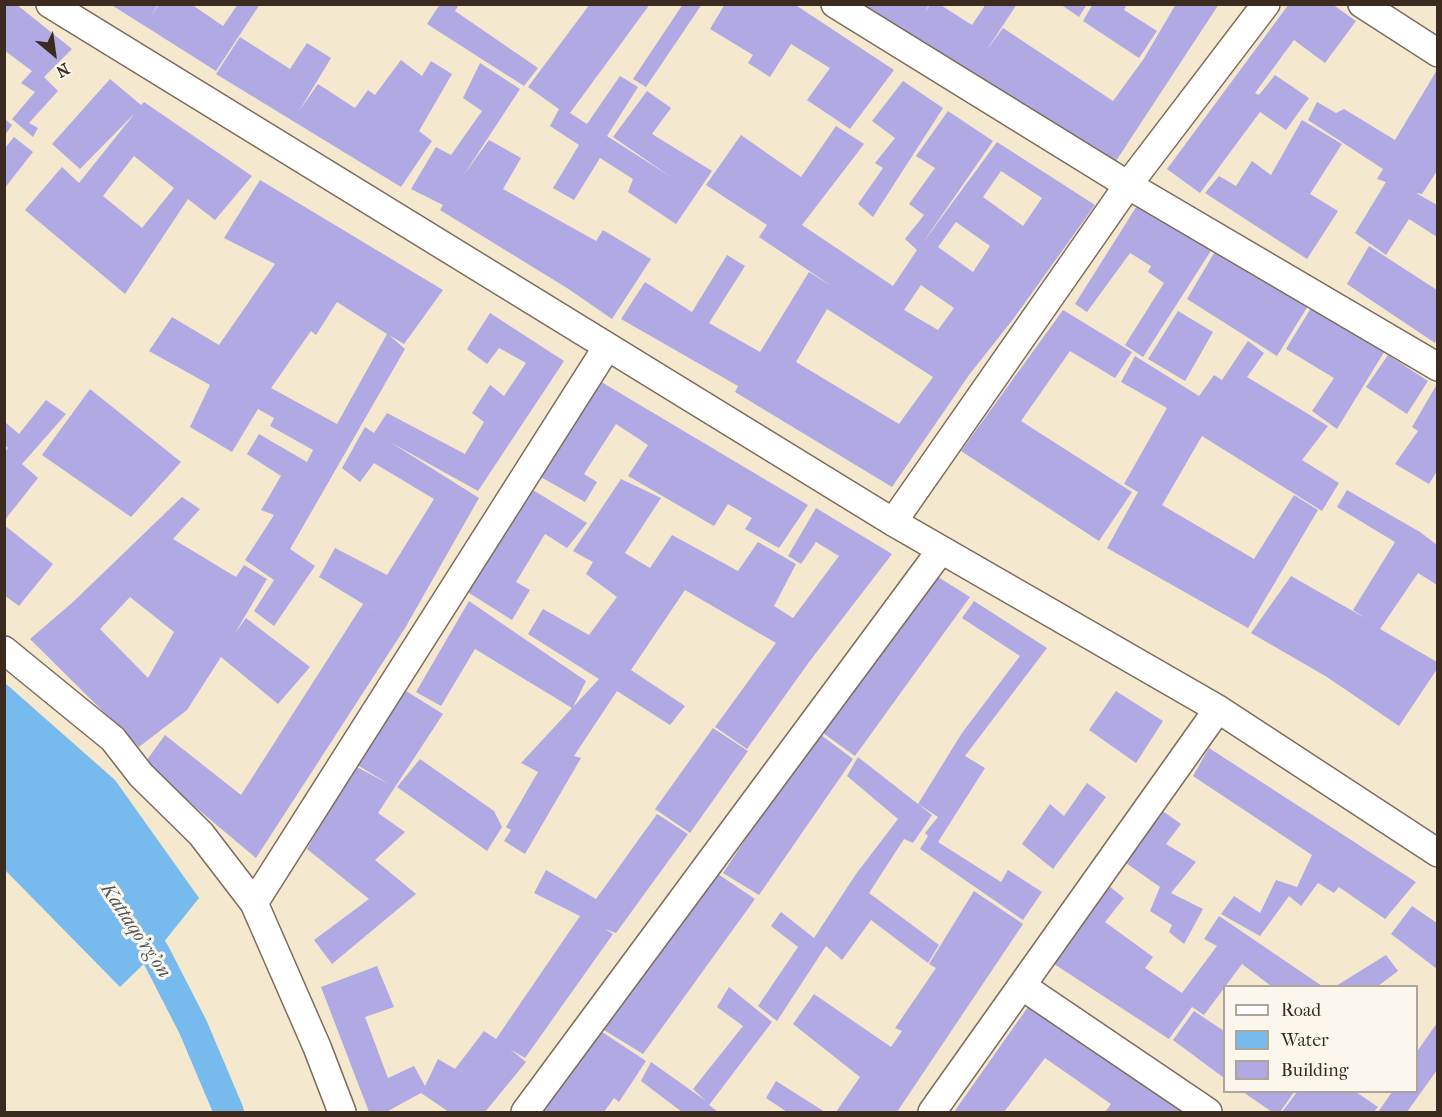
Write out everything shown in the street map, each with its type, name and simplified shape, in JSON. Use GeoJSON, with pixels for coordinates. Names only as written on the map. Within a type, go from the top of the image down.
{"type":"FeatureCollection","features":[{"type":"Feature","properties":{"kind":"street"},"geometry":{"type":"LineString","coordinates":[[50,4],[893,522],[1218,709],[1437,853]]}},
{"type":"Feature","properties":{"kind":"street"},"geometry":{"type":"LineString","coordinates":[[835,4],[1128,185],[1437,367]]}},
{"type":"Feature","properties":{"kind":"street"},"geometry":{"type":"LineString","coordinates":[[893,522],[1128,185],[1266,4]]}},
{"type":"Feature","properties":{"kind":"street"},"geometry":{"type":"LineString","coordinates":[[1362,4],[1437,53]]}},
{"type":"Feature","properties":{"kind":"street"},"geometry":{"type":"LineString","coordinates":[[254,903],[607,347]]}},
{"type":"Feature","properties":{"kind":"street"},"geometry":{"type":"LineString","coordinates":[[525,1113],[941,550]]}},
{"type":"Feature","properties":{"kind":"street"},"geometry":{"type":"LineString","coordinates":[[4,650],[113,739],[141,775],[201,834],[254,903],[317,1047],[342,1113]]}},
{"type":"Feature","properties":{"kind":"street"},"geometry":{"type":"LineString","coordinates":[[932,1113],[1218,709]]}},
{"type":"Feature","properties":{"kind":"street"},"geometry":{"type":"LineString","coordinates":[[1022,987],[1208,1113]]}},
{"type":"Feature","properties":{"kind":"water"},"geometry":{"type":"Polygon","coordinates":[[[5,683],[115,780],[199,898],[155,953],[120,987],[5,870],[5,683]]]}},
{"type":"Feature","properties":{"kind":"building"},"geometry":{"type":"Polygon","coordinates":[[[4,4],[16,4],[72,49],[44,77],[58,91],[29,123],[38,128],[33,137],[12,119],[35,92],[21,83],[32,71],[4,50],[4,4]]]}},
{"type":"Feature","properties":{"kind":"building"},"geometry":{"type":"Polygon","coordinates":[[[110,4],[158,4],[151,16],[159,4],[191,4],[223,26],[238,4],[260,4],[216,71],[110,4]]]}},
{"type":"Feature","properties":{"kind":"building"},"geometry":{"type":"Polygon","coordinates":[[[440,4],[459,4],[455,11],[538,68],[524,86],[427,24],[440,4]]]}},
{"type":"Feature","properties":{"kind":"building"},"geometry":{"type":"Polygon","coordinates":[[[590,4],[650,4],[570,113],[587,124],[620,76],[638,87],[607,136],[671,177],[613,137],[647,91],[671,108],[652,134],[712,171],[676,224],[628,192],[633,179],[600,158],[574,200],[553,188],[579,145],[550,126],[559,109],[528,87],[590,4]]]}},
{"type":"Feature","properties":{"kind":"building"},"geometry":{"type":"Polygon","coordinates":[[[683,4],[702,4],[646,87],[633,79],[683,4]]]}},
{"type":"Feature","properties":{"kind":"building"},"geometry":{"type":"Polygon","coordinates":[[[725,4],[794,4],[894,70],[850,129],[807,100],[830,68],[791,44],[770,77],[748,63],[753,55],[710,29],[725,4]]]}},
{"type":"Feature","properties":{"kind":"building"},"geometry":{"type":"Polygon","coordinates":[[[862,4],[929,4],[925,13],[930,4],[939,4],[972,25],[986,4],[1017,4],[986,51],[1003,28],[1113,101],[1143,60],[1176,4],[1219,4],[1112,167],[862,4]]]}},
{"type":"Feature","properties":{"kind":"building"},"geometry":{"type":"Polygon","coordinates":[[[1060,4],[1087,4],[1079,17],[1060,4]]]}},
{"type":"Feature","properties":{"kind":"building"},"geometry":{"type":"Polygon","coordinates":[[[1093,4],[1127,4],[1124,10],[1157,31],[1139,58],[1083,21],[1093,4]]]}},
{"type":"Feature","properties":{"kind":"building"},"geometry":{"type":"Polygon","coordinates":[[[1289,4],[1332,4],[1356,21],[1325,63],[1294,40],[1255,93],[1259,95],[1275,75],[1309,98],[1286,130],[1260,112],[1200,193],[1167,169],[1289,4]]]}},
{"type":"Feature","properties":{"kind":"building"},"geometry":{"type":"Polygon","coordinates":[[[240,37],[290,69],[307,43],[331,58],[299,111],[318,84],[355,108],[368,90],[375,95],[401,60],[422,76],[431,61],[452,74],[419,131],[432,141],[401,187],[216,74],[240,37]]]}},
{"type":"Feature","properties":{"kind":"building"},"geometry":{"type":"Polygon","coordinates":[[[480,63],[520,89],[463,176],[489,140],[521,158],[503,189],[596,241],[603,230],[651,259],[612,319],[567,288],[440,210],[443,205],[411,189],[436,147],[451,155],[482,111],[463,98],[480,63]]]}},
{"type":"Feature","properties":{"kind":"building"},"geometry":{"type":"Polygon","coordinates":[[[1437,70],[1437,171],[1422,194],[1416,193],[1437,205],[1437,237],[1409,219],[1386,255],[1355,233],[1386,182],[1377,179],[1383,169],[1308,120],[1317,102],[1336,113],[1344,109],[1395,140],[1437,70]]]}},
{"type":"Feature","properties":{"kind":"building"},"geometry":{"type":"Polygon","coordinates":[[[110,79],[141,105],[144,102],[252,176],[215,220],[188,199],[125,294],[25,210],[62,167],[79,183],[135,113],[80,169],[52,144],[110,79]],[[134,156],[103,196],[142,228],[174,188],[134,156]]]}},
{"type":"Feature","properties":{"kind":"building"},"geometry":{"type":"Polygon","coordinates":[[[903,81],[943,108],[873,217],[858,204],[883,168],[875,163],[895,138],[872,121],[903,81]]]}},
{"type":"Feature","properties":{"kind":"building"},"geometry":{"type":"Polygon","coordinates":[[[948,111],[993,141],[922,244],[997,142],[1095,205],[1014,318],[969,375],[892,487],[735,392],[738,386],[621,319],[645,282],[692,312],[727,255],[745,266],[709,323],[760,352],[809,272],[833,287],[759,237],[767,225],[706,185],[741,135],[801,177],[836,126],[864,144],[802,225],[893,286],[917,250],[905,239],[924,215],[909,204],[935,168],[916,156],[948,111]],[[1001,171],[983,197],[1023,226],[1042,198],[1001,171]],[[956,222],[938,247],[973,272],[990,246],[956,222]],[[921,285],[904,310],[938,330],[954,308],[921,285]],[[827,309],[796,362],[899,424],[933,377],[827,309]]]}},
{"type":"Feature","properties":{"kind":"building"},"geometry":{"type":"Polygon","coordinates":[[[5,119],[12,125],[5,135],[5,119]]]}},
{"type":"Feature","properties":{"kind":"building"},"geometry":{"type":"Polygon","coordinates":[[[1302,120],[1342,144],[1310,194],[1338,211],[1307,259],[1205,193],[1219,176],[1236,186],[1252,161],[1271,175],[1302,120]]]}},
{"type":"Feature","properties":{"kind":"building"},"geometry":{"type":"Polygon","coordinates":[[[14,137],[33,152],[4,189],[4,149],[14,137]]]}},
{"type":"Feature","properties":{"kind":"building"},"geometry":{"type":"Polygon","coordinates":[[[260,180],[443,290],[404,344],[389,335],[405,349],[290,549],[315,566],[274,626],[254,611],[274,580],[245,560],[274,515],[261,510],[281,476],[247,454],[259,434],[307,462],[313,450],[270,426],[274,418],[258,409],[232,452],[190,427],[210,385],[149,351],[172,317],[219,345],[275,264],[224,238],[260,180]],[[337,302],[316,335],[311,331],[271,388],[337,424],[387,334],[337,302]]]}},
{"type":"Feature","properties":{"kind":"building"},"geometry":{"type":"Polygon","coordinates":[[[1140,201],[1214,246],[1143,357],[1125,345],[1164,283],[1148,272],[1151,266],[1130,253],[1087,312],[1075,304],[1140,201]]]}},
{"type":"Feature","properties":{"kind":"building"},"geometry":{"type":"Polygon","coordinates":[[[1369,246],[1437,290],[1437,338],[1435,343],[1347,284],[1369,246]]]}},
{"type":"Feature","properties":{"kind":"building"},"geometry":{"type":"Polygon","coordinates":[[[1217,248],[1308,306],[1277,356],[1187,299],[1217,248]]]}},
{"type":"Feature","properties":{"kind":"building"},"geometry":{"type":"Polygon","coordinates":[[[1314,303],[1386,349],[1337,429],[1312,411],[1334,378],[1286,349],[1314,303]]]}},
{"type":"Feature","properties":{"kind":"building"},"geometry":{"type":"Polygon","coordinates":[[[1063,310],[1132,352],[1115,378],[1070,351],[1021,421],[1132,492],[1099,541],[961,451],[1063,310]]]}},
{"type":"Feature","properties":{"kind":"building"},"geometry":{"type":"Polygon","coordinates":[[[1178,311],[1213,332],[1185,381],[1148,359],[1178,311]]]}},
{"type":"Feature","properties":{"kind":"building"},"geometry":{"type":"Polygon","coordinates":[[[490,313],[564,361],[478,491],[390,442],[479,498],[405,628],[256,858],[144,764],[165,735],[241,795],[363,604],[383,616],[319,577],[335,548],[387,575],[434,499],[374,463],[360,482],[342,468],[365,427],[374,433],[387,413],[465,454],[484,422],[472,413],[490,385],[504,396],[526,363],[499,348],[487,364],[467,349],[490,313]]]}},
{"type":"Feature","properties":{"kind":"building"},"geometry":{"type":"Polygon","coordinates":[[[1248,341],[1264,353],[1247,377],[1328,426],[1302,460],[1339,483],[1322,511],[1202,436],[1162,505],[1254,559],[1294,495],[1318,510],[1248,628],[1107,548],[1138,492],[1124,484],[1167,408],[1121,382],[1135,356],[1199,396],[1214,375],[1222,380],[1248,341]]]}},
{"type":"Feature","properties":{"kind":"building"},"geometry":{"type":"Polygon","coordinates":[[[1388,355],[1428,381],[1407,414],[1366,387],[1388,355]]]}},
{"type":"Feature","properties":{"kind":"building"},"geometry":{"type":"Polygon","coordinates":[[[598,380],[808,505],[779,548],[745,529],[752,518],[728,504],[714,526],[628,476],[648,445],[616,424],[584,474],[597,482],[585,502],[539,476],[598,380]]]}},
{"type":"Feature","properties":{"kind":"building"},"geometry":{"type":"Polygon","coordinates":[[[1437,384],[1437,471],[1429,484],[1395,464],[1418,431],[1412,427],[1437,384]]]}},
{"type":"Feature","properties":{"kind":"building"},"geometry":{"type":"Polygon","coordinates":[[[90,389],[181,462],[131,517],[42,455],[90,389]]]}},
{"type":"Feature","properties":{"kind":"building"},"geometry":{"type":"Polygon","coordinates":[[[46,400],[66,414],[22,464],[38,478],[4,521],[4,453],[8,448],[5,445],[5,422],[19,434],[46,400]]]}},
{"type":"Feature","properties":{"kind":"building"},"geometry":{"type":"Polygon","coordinates":[[[621,479],[661,498],[625,553],[650,568],[672,535],[738,571],[758,542],[796,564],[774,606],[793,618],[839,556],[816,542],[801,564],[788,556],[816,508],[892,554],[809,662],[747,749],[715,727],[776,643],[685,590],[631,670],[685,706],[670,725],[617,691],[574,756],[581,758],[525,854],[504,841],[511,830],[506,827],[538,772],[521,763],[572,708],[475,649],[441,706],[416,692],[469,601],[586,681],[573,707],[599,679],[528,634],[543,609],[589,635],[617,597],[586,574],[593,562],[573,551],[621,479]]]}},
{"type":"Feature","properties":{"kind":"building"},"geometry":{"type":"Polygon","coordinates":[[[528,487],[587,523],[567,548],[545,534],[516,582],[530,590],[512,620],[466,591],[528,487]]]}},
{"type":"Feature","properties":{"kind":"building"},"geometry":{"type":"Polygon","coordinates":[[[1347,490],[1420,532],[1437,545],[1437,585],[1418,573],[1380,629],[1437,662],[1437,669],[1399,726],[1327,677],[1251,633],[1291,576],[1365,618],[1353,610],[1395,542],[1337,507],[1347,490]]]}},
{"type":"Feature","properties":{"kind":"building"},"geometry":{"type":"Polygon","coordinates":[[[182,497],[200,509],[173,539],[236,577],[244,565],[267,579],[235,633],[246,618],[310,667],[278,704],[221,657],[187,710],[139,747],[30,639],[73,602],[182,497]],[[130,597],[100,629],[148,678],[174,632],[130,597]]]}},
{"type":"Feature","properties":{"kind":"building"},"geometry":{"type":"Polygon","coordinates":[[[4,525],[53,564],[19,606],[4,595],[4,525]]]}},
{"type":"Feature","properties":{"kind":"building"},"geometry":{"type":"Polygon","coordinates":[[[930,572],[970,597],[855,756],[816,728],[930,572]]]}},
{"type":"Feature","properties":{"kind":"building"},"geometry":{"type":"Polygon","coordinates":[[[974,601],[1047,648],[965,756],[985,768],[938,842],[1001,882],[1008,870],[1042,892],[1023,920],[920,849],[928,836],[925,833],[938,817],[918,804],[962,733],[1020,656],[962,618],[974,601]]]}},
{"type":"Feature","properties":{"kind":"building"},"geometry":{"type":"Polygon","coordinates":[[[398,686],[443,714],[378,813],[405,832],[375,860],[416,894],[332,964],[314,940],[369,899],[307,849],[353,765],[389,784],[354,763],[398,686]]]}},
{"type":"Feature","properties":{"kind":"building"},"geometry":{"type":"Polygon","coordinates":[[[1116,691],[1163,721],[1136,763],[1089,730],[1116,691]]]}},
{"type":"Feature","properties":{"kind":"building"},"geometry":{"type":"Polygon","coordinates":[[[713,728],[748,751],[690,833],[655,809],[713,728]]]}},
{"type":"Feature","properties":{"kind":"building"},"geometry":{"type":"Polygon","coordinates":[[[817,732],[853,759],[759,895],[723,873],[817,732]]]}},
{"type":"Feature","properties":{"kind":"building"},"geometry":{"type":"Polygon","coordinates":[[[1209,748],[1416,882],[1385,919],[1339,887],[1334,893],[1318,883],[1301,906],[1289,896],[1260,936],[1221,914],[1234,896],[1260,913],[1276,880],[1297,887],[1312,855],[1193,776],[1209,748]]]}},
{"type":"Feature","properties":{"kind":"building"},"geometry":{"type":"Polygon","coordinates":[[[858,757],[932,815],[913,843],[904,839],[869,893],[939,945],[928,963],[871,920],[842,960],[826,946],[777,1021],[758,1006],[798,947],[771,926],[781,912],[814,938],[856,874],[898,819],[847,776],[858,757]]]}},
{"type":"Feature","properties":{"kind":"building"},"geometry":{"type":"Polygon","coordinates":[[[420,759],[494,811],[502,827],[487,851],[397,787],[420,759]]]}},
{"type":"Feature","properties":{"kind":"building"},"geometry":{"type":"Polygon","coordinates":[[[1087,783],[1106,797],[1053,869],[1022,844],[1050,804],[1064,816],[1087,783]]]}},
{"type":"Feature","properties":{"kind":"building"},"geometry":{"type":"Polygon","coordinates":[[[1153,804],[1181,824],[1166,844],[1196,862],[1171,893],[1203,909],[1184,944],[1169,932],[1172,925],[1150,911],[1160,887],[1116,856],[1153,804]]]}},
{"type":"Feature","properties":{"kind":"building"},"geometry":{"type":"Polygon","coordinates":[[[657,814],[688,834],[616,933],[605,929],[613,934],[525,1058],[510,1049],[526,1062],[485,1112],[449,1112],[421,1093],[386,1112],[369,1112],[321,987],[377,966],[394,1007],[365,1017],[388,1078],[414,1066],[425,1086],[438,1059],[455,1069],[484,1031],[496,1039],[580,916],[534,893],[546,870],[596,899],[657,814]]]}},
{"type":"Feature","properties":{"kind":"building"},"geometry":{"type":"Polygon","coordinates":[[[709,868],[755,899],[643,1054],[596,1025],[709,868]]]}},
{"type":"Feature","properties":{"kind":"building"},"geometry":{"type":"Polygon","coordinates":[[[1109,886],[1124,898],[1105,922],[1153,957],[1145,968],[1182,993],[1217,946],[1204,939],[1219,916],[1321,985],[1270,985],[1242,964],[1226,985],[1223,985],[1223,990],[1204,1015],[1192,1007],[1169,1039],[1054,964],[1109,886]]]}},
{"type":"Feature","properties":{"kind":"building"},"geometry":{"type":"Polygon","coordinates":[[[974,891],[1023,924],[897,1112],[836,1112],[860,1077],[793,1024],[814,994],[891,1047],[902,1031],[895,1028],[936,968],[929,964],[974,891]]]}},
{"type":"Feature","properties":{"kind":"building"},"geometry":{"type":"Polygon","coordinates":[[[1412,906],[1437,923],[1437,969],[1391,934],[1412,906]]]}},
{"type":"Feature","properties":{"kind":"building"},"geometry":{"type":"Polygon","coordinates":[[[1386,955],[1398,971],[1379,985],[1338,985],[1386,955]]]}},
{"type":"Feature","properties":{"kind":"building"},"geometry":{"type":"Polygon","coordinates":[[[729,987],[772,1022],[709,1105],[718,1112],[682,1112],[641,1081],[651,1062],[706,1101],[693,1089],[743,1026],[717,1007],[729,987]]]}},
{"type":"Feature","properties":{"kind":"building"},"geometry":{"type":"Polygon","coordinates":[[[1030,1004],[1196,1112],[1105,1112],[1111,1104],[1045,1058],[1004,1112],[954,1112],[1030,1004]]]}},
{"type":"Feature","properties":{"kind":"building"},"geometry":{"type":"Polygon","coordinates":[[[1194,1011],[1223,1030],[1223,1077],[1173,1040],[1194,1011]]]}},
{"type":"Feature","properties":{"kind":"building"},"geometry":{"type":"Polygon","coordinates":[[[1437,1023],[1437,1070],[1407,1112],[1378,1112],[1391,1093],[1418,1093],[1418,1050],[1437,1023]]]}},
{"type":"Feature","properties":{"kind":"building"},"geometry":{"type":"Polygon","coordinates":[[[596,1028],[646,1061],[619,1102],[614,1098],[604,1112],[538,1112],[596,1028]]]}},
{"type":"Feature","properties":{"kind":"building"},"geometry":{"type":"Polygon","coordinates":[[[776,1081],[825,1112],[787,1112],[766,1098],[776,1081]]]}},
{"type":"Feature","properties":{"kind":"building"},"geometry":{"type":"Polygon","coordinates":[[[1244,1093],[1293,1093],[1280,1112],[1272,1112],[1244,1093]]]}},
{"type":"Feature","properties":{"kind":"building"},"geometry":{"type":"Polygon","coordinates":[[[1296,1093],[1357,1093],[1378,1107],[1374,1112],[1282,1112],[1296,1093]]]}},
{"type":"Feature","properties":{"kind":"waterway","name":"Kattaqo'rg'on"},"geometry":{"type":"LineString","coordinates":[[132,920],[155,953],[193,1027],[229,1112]]}}]}
